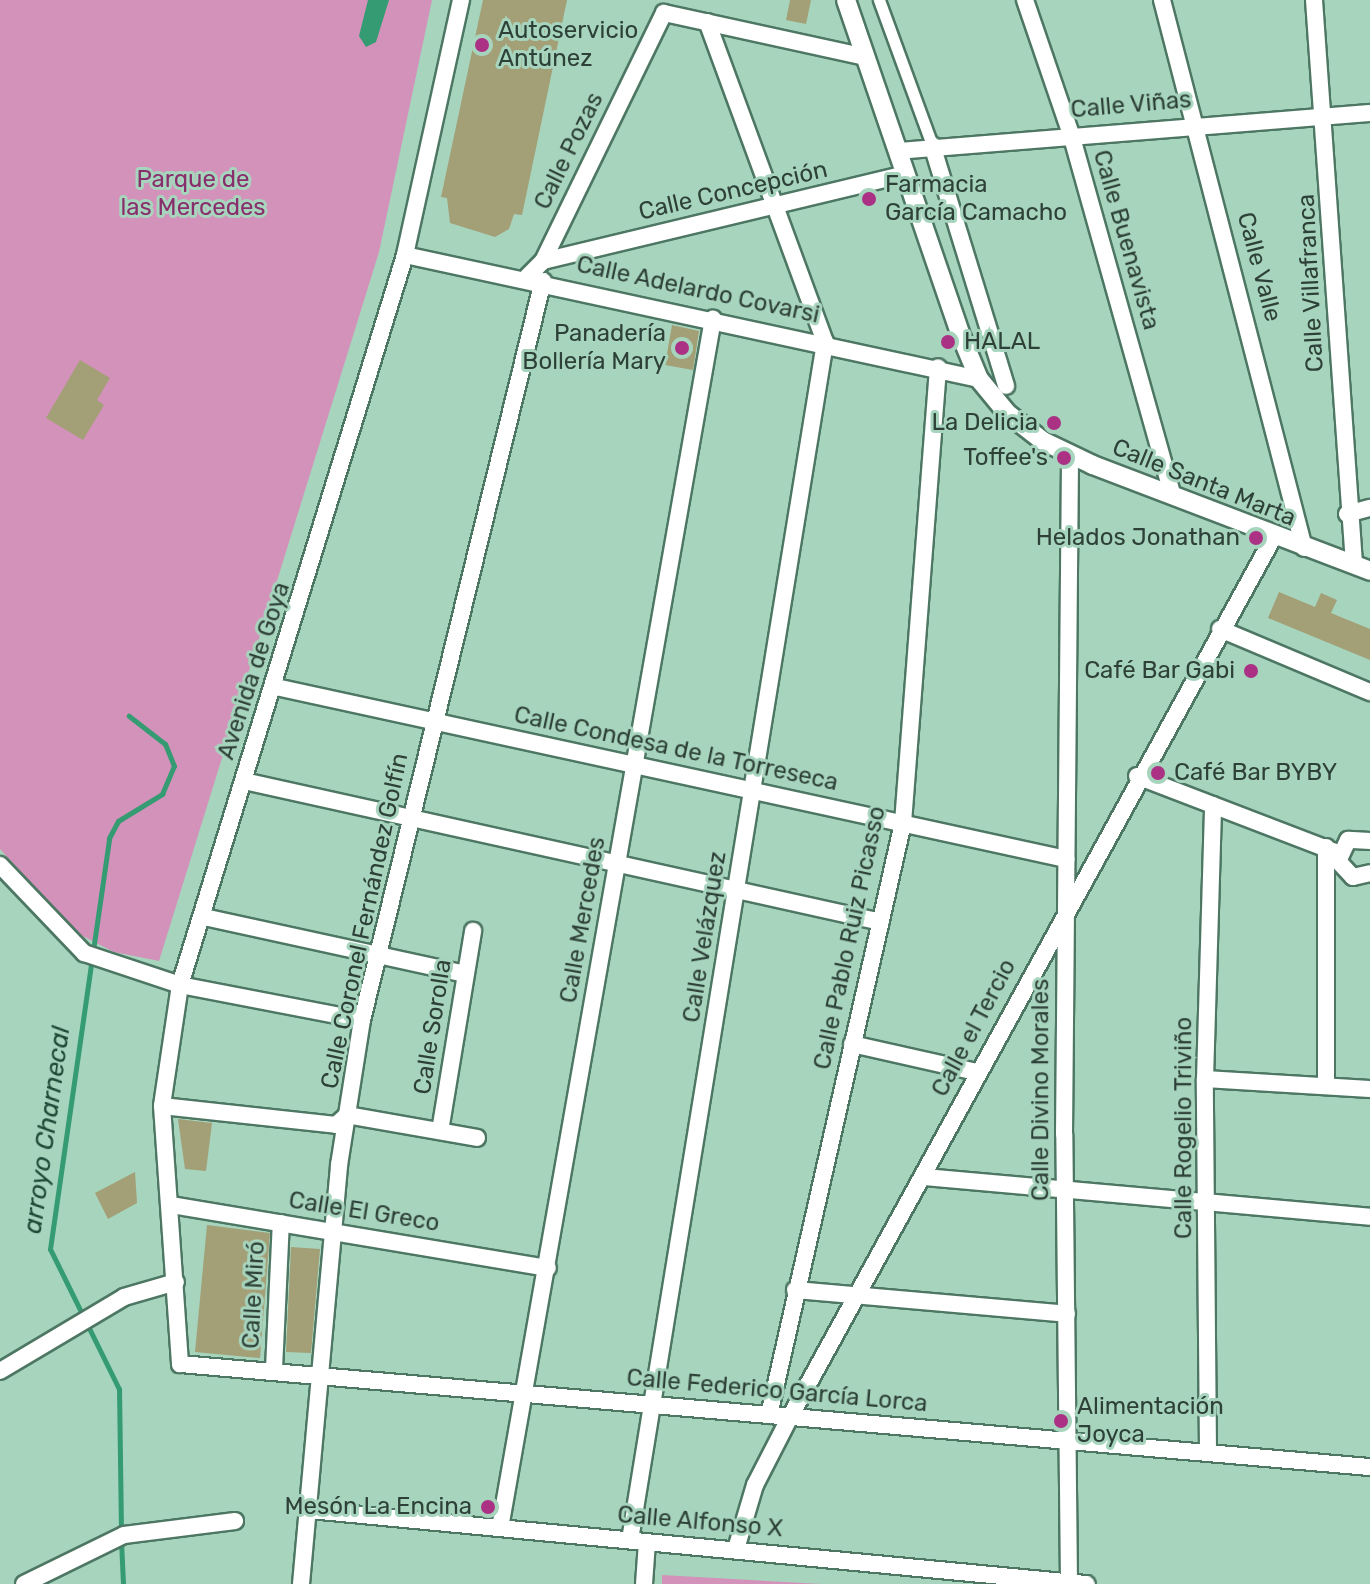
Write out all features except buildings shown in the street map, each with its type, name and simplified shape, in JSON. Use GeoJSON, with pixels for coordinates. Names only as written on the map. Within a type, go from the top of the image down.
{"type":"FeatureCollection","features":[{"type":"Feature","properties":{"kind":"street","name":"Avenida de Goya"},"geometry":{"type":"LineString","coordinates":[[180,1364],[162,1106],[180,985],[276,687],[405,255],[461,0]]}},
{"type":"Feature","properties":{"kind":"street"},"geometry":{"type":"LineString","coordinates":[[846,0],[979,379]]}},
{"type":"Feature","properties":{"kind":"street"},"geometry":{"type":"LineString","coordinates":[[879,0],[932,145],[1006,386]]}},
{"type":"Feature","properties":{"kind":"street","name":"Calle Buenavista"},"geometry":{"type":"LineString","coordinates":[[1025,0],[1071,134],[1173,496]]}},
{"type":"Feature","properties":{"kind":"street","name":"Calle Valle"},"geometry":{"type":"LineString","coordinates":[[1162,0],[1304,548]]}},
{"type":"Feature","properties":{"kind":"street","name":"Calle Villafranca"},"geometry":{"type":"LineString","coordinates":[[1314,0],[1327,115],[1347,514],[1362,568]]}},
{"type":"Feature","properties":{"kind":"street","name":"Calle Pozas"},"geometry":{"type":"LineString","coordinates":[[535,279],[664,13],[865,57]]}},
{"type":"Feature","properties":{"kind":"street"},"geometry":{"type":"LineString","coordinates":[[707,22],[825,342]]}},
{"type":"Feature","properties":{"kind":"street","name":"Calle Viñas"},"geometry":{"type":"LineString","coordinates":[[898,151],[932,145],[1196,123],[1370,113]]}},
{"type":"Feature","properties":{"kind":"street","name":"Calle Concepción"},"geometry":{"type":"LineString","coordinates":[[543,261],[905,174]]}},
{"type":"Feature","properties":{"kind":"street"},"geometry":{"type":"LineString","coordinates":[[567,286],[561,269],[571,252]]}},
{"type":"Feature","properties":{"kind":"street","name":"Calle Adelardo Covarsi"},"geometry":{"type":"LineString","coordinates":[[405,255],[535,279],[938,367],[979,379]]}},
{"type":"Feature","properties":{"kind":"street","name":"Calle Coronel Fernández Golfín"},"geometry":{"type":"LineString","coordinates":[[301,1584],[333,1231],[362,1020],[412,818],[535,279]]}},
{"type":"Feature","properties":{"kind":"street","name":"Calle Mercedes"},"geometry":{"type":"LineString","coordinates":[[500,1528],[713,319]]}},
{"type":"Feature","properties":{"kind":"street","name":"Calle Velázquez"},"geometry":{"type":"LineString","coordinates":[[644,1584],[638,1541],[654,1404],[825,342]]}},
{"type":"Feature","properties":{"kind":"street","name":"Calle Pablo Ruiz Picasso"},"geometry":{"type":"LineString","coordinates":[[769,1415],[903,823],[938,367]]}},
{"type":"Feature","properties":{"kind":"street","name":"Calle Santa Marta"},"geometry":{"type":"LineString","coordinates":[[979,379],[1026,429],[1070,454],[1273,538],[1362,568]]}},
{"type":"Feature","properties":{"kind":"street","name":"Calle Divino Morales"},"geometry":{"type":"LineString","coordinates":[[1067,1583],[1065,1190],[1070,454]]}},
{"type":"Feature","properties":{"kind":"street"},"geometry":{"type":"LineString","coordinates":[[1347,514],[1370,508]]}},
{"type":"Feature","properties":{"kind":"street","name":"Calle el Tercio"},"geometry":{"type":"LineString","coordinates":[[736,1549],[755,1485],[790,1417],[860,1296],[976,1072],[1137,776],[1273,538]]}},
{"type":"Feature","properties":{"kind":"street"},"geometry":{"type":"LineString","coordinates":[[1220,629],[1370,692]]}},
{"type":"Feature","properties":{"kind":"street","name":"Calle Condesa de la Torreseca"},"geometry":{"type":"LineString","coordinates":[[276,687],[1066,859]]}},
{"type":"Feature","properties":{"kind":"street"},"geometry":{"type":"LineString","coordinates":[[1137,776],[1335,856],[1353,877],[1370,873]]}},
{"type":"Feature","properties":{"kind":"street"},"geometry":{"type":"LineString","coordinates":[[244,781],[881,922]]}},
{"type":"Feature","properties":{"kind":"street","name":"Calle Rogelio Triviño"},"geometry":{"type":"LineString","coordinates":[[1208,1451],[1209,1201],[1205,1079],[1213,805]]}},
{"type":"Feature","properties":{"kind":"street"},"geometry":{"type":"LineString","coordinates":[[1326,1086],[1321,880],[1348,840],[1370,841]]}},
{"type":"Feature","properties":{"kind":"street"},"geometry":{"type":"LineString","coordinates":[[1321,880],[1335,856]]}},
{"type":"Feature","properties":{"kind":"street"},"geometry":{"type":"LineString","coordinates":[[0,865],[84,953],[180,985],[362,1020]]}},
{"type":"Feature","properties":{"kind":"street"},"geometry":{"type":"LineString","coordinates":[[204,917],[465,974]]}},
{"type":"Feature","properties":{"kind":"street","name":"Calle Sorolla"},"geometry":{"type":"LineString","coordinates":[[440,1131],[473,931]]}},
{"type":"Feature","properties":{"kind":"street"},"geometry":{"type":"LineString","coordinates":[[852,1044],[976,1072]]}},
{"type":"Feature","properties":{"kind":"street"},"geometry":{"type":"LineString","coordinates":[[1205,1079],[1370,1089]]}},
{"type":"Feature","properties":{"kind":"street"},"geometry":{"type":"LineString","coordinates":[[162,1106],[336,1125],[347,1115],[477,1138]]}},
{"type":"Feature","properties":{"kind":"street"},"geometry":{"type":"LineString","coordinates":[[924,1177],[1370,1217]]}},
{"type":"Feature","properties":{"kind":"street","name":"Calle El Greco"},"geometry":{"type":"LineString","coordinates":[[171,1205],[548,1268]]}},
{"type":"Feature","properties":{"kind":"street","name":"Calle Miró"},"geometry":{"type":"LineString","coordinates":[[274,1369],[281,1223]]}},
{"type":"Feature","properties":{"kind":"street"},"geometry":{"type":"LineString","coordinates":[[0,1371],[124,1297],[176,1282]]}},
{"type":"Feature","properties":{"kind":"street"},"geometry":{"type":"LineString","coordinates":[[795,1290],[1067,1314]]}},
{"type":"Feature","properties":{"kind":"street","name":"Calle Federico García Lorca"},"geometry":{"type":"LineString","coordinates":[[180,1364],[321,1372],[790,1417],[1370,1467]]}},
{"type":"Feature","properties":{"kind":"street","name":"Calle Alfonso X"},"geometry":{"type":"LineString","coordinates":[[310,1510],[1086,1584]]}},
{"type":"Feature","properties":{"kind":"street"},"geometry":{"type":"LineString","coordinates":[[24,1584],[124,1535],[235,1521]]}},
{"type":"Feature","properties":{"kind":"green space","name":"Parque de las Mercedes"},"geometry":{"type":"Polygon","coordinates":[[[0,0],[432,0],[379,252],[159,961],[114,952],[75,932],[0,849],[0,0]]]}},
{"type":"Feature","properties":{"kind":"green space"},"geometry":{"type":"Polygon","coordinates":[[[662,1575],[821,1584],[662,1584],[662,1575]]]}},
{"type":"Feature","properties":{"kind":"shaded area"},"geometry":{"type":"Polygon","coordinates":[[[368,0],[389,0],[376,42],[366,47],[359,36],[368,0]]]}},
{"type":"Feature","properties":{"kind":"waterway","name":"arroyo Charnecal"},"geometry":{"type":"LineString","coordinates":[[121,1531],[119,1389],[50,1249],[109,838],[118,821],[162,794],[174,766],[165,744],[129,716]]}},
{"type":"Feature","properties":{"kind":"waterway","name":"arroyo Charnecal"},"geometry":{"type":"LineString","coordinates":[[121,1541],[123,1584]]}},
{"type":"Feature","properties":{"kind":"place","name":"Autoservicio Antúnez"},"geometry":{"type":"Point","coordinates":[482,45]}},
{"type":"Feature","properties":{"kind":"place","name":"Farmacia García Camacho"},"geometry":{"type":"Point","coordinates":[869,199]}},
{"type":"Feature","properties":{"kind":"place","name":"HALAL"},"geometry":{"type":"Point","coordinates":[948,342]}},
{"type":"Feature","properties":{"kind":"place","name":"Panadería Bollería Mary"},"geometry":{"type":"Point","coordinates":[682,348]}},
{"type":"Feature","properties":{"kind":"place","name":"La Delicia"},"geometry":{"type":"Point","coordinates":[1054,423]}},
{"type":"Feature","properties":{"kind":"place","name":"Toffee's"},"geometry":{"type":"Point","coordinates":[1064,458]}},
{"type":"Feature","properties":{"kind":"place","name":"Helados Jonathan"},"geometry":{"type":"Point","coordinates":[1256,538]}},
{"type":"Feature","properties":{"kind":"place","name":"Café Bar Gabi"},"geometry":{"type":"Point","coordinates":[1251,671]}},
{"type":"Feature","properties":{"kind":"place","name":"Café Bar BYBY"},"geometry":{"type":"Point","coordinates":[1158,773]}},
{"type":"Feature","properties":{"kind":"place","name":"Alimentación Joyca"},"geometry":{"type":"Point","coordinates":[1061,1421]}},
{"type":"Feature","properties":{"kind":"place","name":"Mesón La Encina"},"geometry":{"type":"Point","coordinates":[488,1507]}}]}
